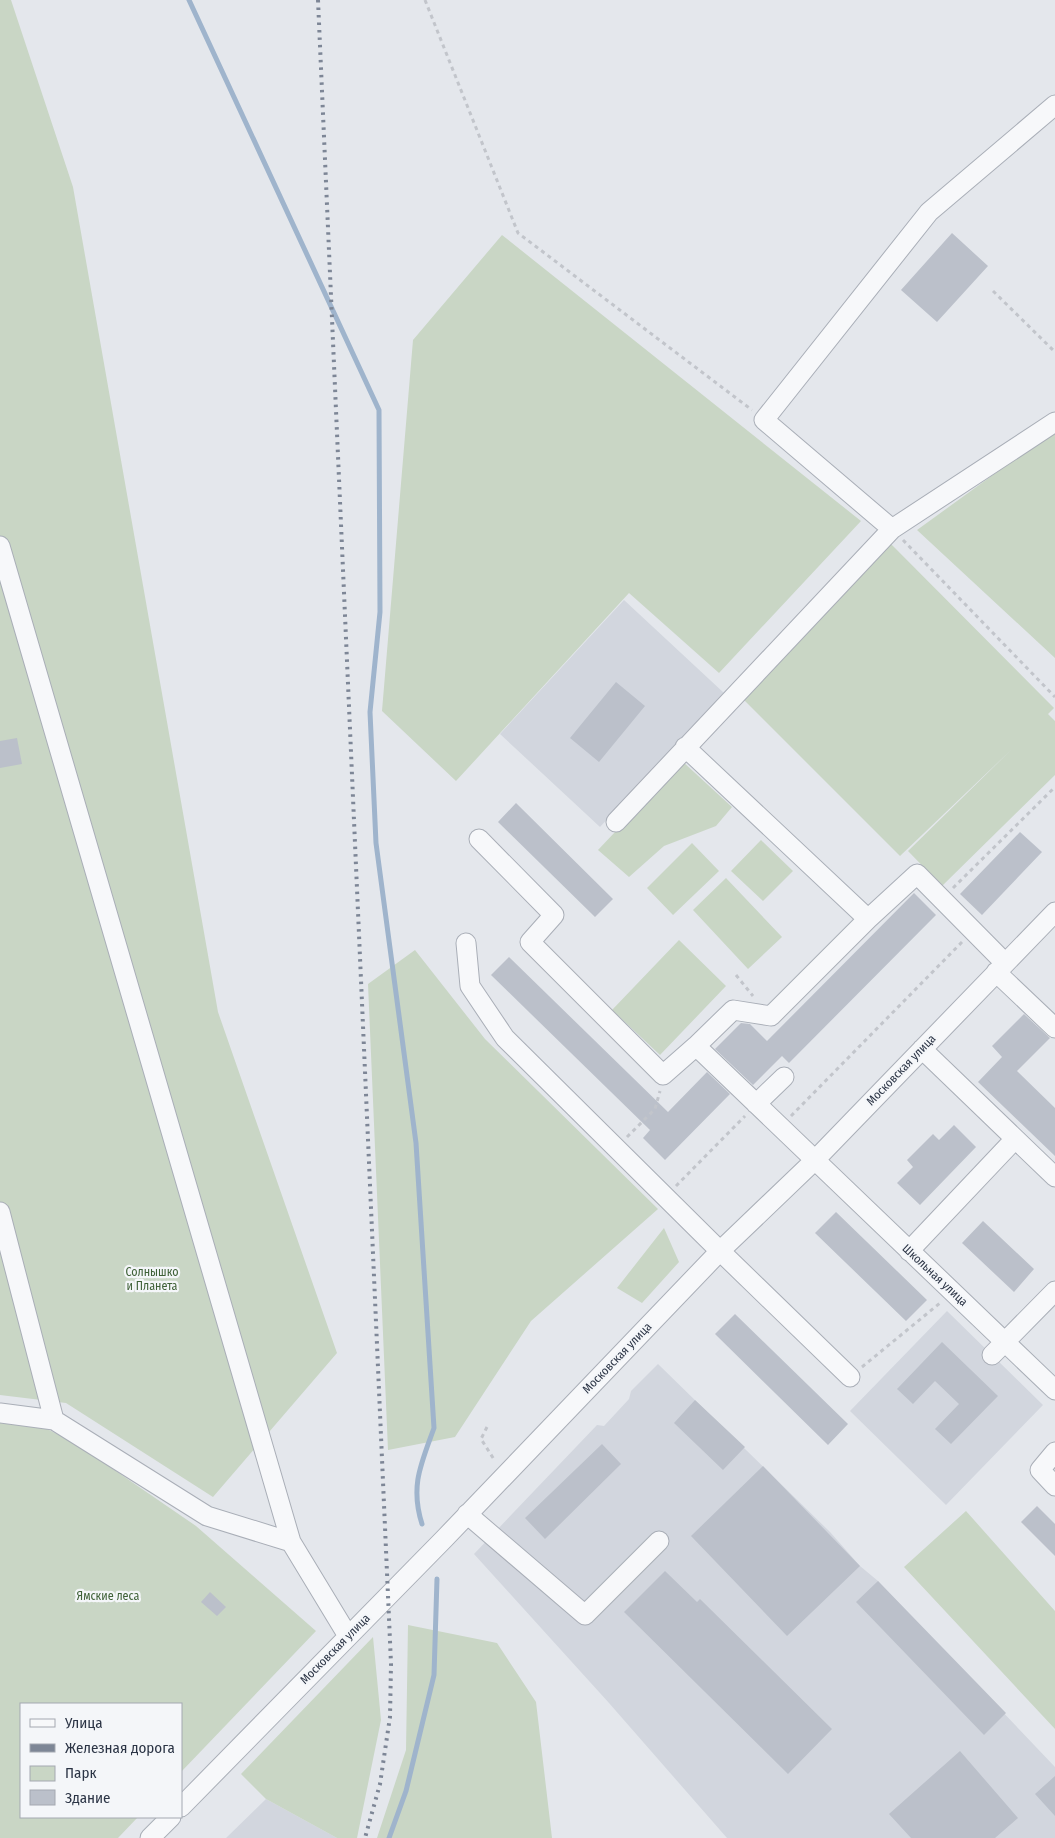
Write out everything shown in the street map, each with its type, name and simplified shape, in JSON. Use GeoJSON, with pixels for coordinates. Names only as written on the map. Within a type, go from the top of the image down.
{"type":"FeatureCollection","features":[{"type":"Feature","properties":{"kind":"street"},"geometry":{"type":"LineString","coordinates":[[892,529],[764,420],[929,212],[1055,106]]}},
{"type":"Feature","properties":{"kind":"street"},"geometry":{"type":"LineString","coordinates":[[616,822],[892,529],[1055,422]]}},
{"type":"Feature","properties":{"kind":"street"},"geometry":{"type":"LineString","coordinates":[[0,546],[291,1542],[348,1636]]}},
{"type":"Feature","properties":{"kind":"street"},"geometry":{"type":"LineString","coordinates":[[685,747],[868,919]]}},
{"type":"Feature","properties":{"kind":"street"},"geometry":{"type":"LineString","coordinates":[[479,840],[554,915],[530,942],[663,1075],[733,1010],[771,1016],[868,919],[917,874],[973,931],[1000,967],[1055,1028]]}},
{"type":"Feature","properties":{"kind":"street","name":"Московская улица"},"geometry":{"type":"LineString","coordinates":[[182,1805],[468,1514],[720,1251],[814,1161],[1055,912]]}},
{"type":"Feature","properties":{"kind":"street"},"geometry":{"type":"LineString","coordinates":[[466,943],[470,986],[506,1038],[665,1197],[850,1377]]}},
{"type":"Feature","properties":{"kind":"street","name":"Школьная улица"},"geometry":{"type":"LineString","coordinates":[[696,1046],[953,1292],[999,1348],[1055,1390]]}},
{"type":"Feature","properties":{"kind":"street"},"geometry":{"type":"LineString","coordinates":[[922,1049],[1055,1177]]}},
{"type":"Feature","properties":{"kind":"street"},"geometry":{"type":"LineString","coordinates":[[756,1104],[784,1077]]}},
{"type":"Feature","properties":{"kind":"street"},"geometry":{"type":"LineString","coordinates":[[909,1251],[1015,1139]]}},
{"type":"Feature","properties":{"kind":"street"},"geometry":{"type":"LineString","coordinates":[[0,1212],[54,1420]]}},
{"type":"Feature","properties":{"kind":"street"},"geometry":{"type":"LineString","coordinates":[[999,1348],[1055,1291]]}},
{"type":"Feature","properties":{"kind":"street"},"geometry":{"type":"LineString","coordinates":[[0,1413],[54,1420],[207,1516],[291,1542]]}},
{"type":"Feature","properties":{"kind":"street"},"geometry":{"type":"LineString","coordinates":[[1055,1452],[1040,1470],[1055,1486]]}},
{"type":"Feature","properties":{"kind":"street"},"geometry":{"type":"LineString","coordinates":[[468,1514],[585,1615],[658,1541]]}},
{"type":"Feature","properties":{"kind":"street"},"geometry":{"type":"LineString","coordinates":[[150,1838],[170,1818]]}},
{"type":"Feature","properties":{"kind":"path"},"geometry":{"type":"LineString","coordinates":[[425,0],[518,233],[764,420]]}},
{"type":"Feature","properties":{"kind":"path"},"geometry":{"type":"LineString","coordinates":[[993,291],[1055,352]]}},
{"type":"Feature","properties":{"kind":"path"},"geometry":{"type":"LineString","coordinates":[[892,529],[1055,697]]}},
{"type":"Feature","properties":{"kind":"path"},"geometry":{"type":"LineString","coordinates":[[942,900],[1055,787]]}},
{"type":"Feature","properties":{"kind":"path"},"geometry":{"type":"LineString","coordinates":[[780,1127],[973,931]]}},
{"type":"Feature","properties":{"kind":"path"},"geometry":{"type":"LineString","coordinates":[[616,1148],[655,1109],[663,1075]]}},
{"type":"Feature","properties":{"kind":"path"},"geometry":{"type":"LineString","coordinates":[[665,1197],[756,1104]]}},
{"type":"Feature","properties":{"kind":"path"},"geometry":{"type":"LineString","coordinates":[[850,1377],[953,1292]]}},
{"type":"Feature","properties":{"kind":"path"},"geometry":{"type":"LineString","coordinates":[[487,1427],[482,1439],[498,1465]]}},
{"type":"Feature","properties":{"kind":"shaded area"},"geometry":{"type":"Polygon","coordinates":[[[624,600],[724,693],[600,827],[500,734],[624,600]]]}},
{"type":"Feature","properties":{"kind":"shaded area"},"geometry":{"type":"Polygon","coordinates":[[[947,1311],[1043,1405],[946,1505],[850,1411],[947,1311]]]}},
{"type":"Feature","properties":{"kind":"shaded area"},"geometry":{"type":"Polygon","coordinates":[[[658,1364],[830,1532],[860,1566],[878,1581],[1055,1767],[1055,1838],[727,1838],[609,1703],[474,1554],[597,1425],[604,1426],[629,1399],[631,1391],[658,1364]]]}},
{"type":"Feature","properties":{"kind":"shaded area"},"geometry":{"type":"Polygon","coordinates":[[[266,1799],[337,1838],[226,1838],[266,1799]]]}},
{"type":"Feature","properties":{"kind":"green space","name":"Солнышко и Планета"},"geometry":{"type":"Polygon","coordinates":[[[0,0],[11,0],[73,187],[218,1012],[337,1353],[213,1497],[66,1403],[0,1395],[0,0]]]}},
{"type":"Feature","properties":{"kind":"green space"},"geometry":{"type":"Polygon","coordinates":[[[502,235],[861,521],[719,673],[629,593],[456,781],[382,711],[413,340],[502,235]]]}},
{"type":"Feature","properties":{"kind":"green space"},"geometry":{"type":"Polygon","coordinates":[[[1055,430],[1055,658],[917,530],[1055,430]]]}},
{"type":"Feature","properties":{"kind":"green space"},"geometry":{"type":"Polygon","coordinates":[[[889,542],[1054,708],[1048,714],[1055,721],[1055,775],[942,886],[908,851],[1012,749],[900,856],[744,700],[889,542]]]}},
{"type":"Feature","properties":{"kind":"green space"},"geometry":{"type":"Polygon","coordinates":[[[682,761],[732,807],[716,826],[664,846],[629,877],[598,850],[682,761]]]}},
{"type":"Feature","properties":{"kind":"green space"},"geometry":{"type":"Polygon","coordinates":[[[761,840],[793,871],[763,901],[731,871],[761,840]]]}},
{"type":"Feature","properties":{"kind":"green space"},"geometry":{"type":"Polygon","coordinates":[[[692,843],[719,871],[673,915],[647,888],[692,843]]]}},
{"type":"Feature","properties":{"kind":"green space"},"geometry":{"type":"Polygon","coordinates":[[[726,878],[782,937],[748,969],[693,910],[726,878]]]}},
{"type":"Feature","properties":{"kind":"green space"},"geometry":{"type":"Polygon","coordinates":[[[679,940],[726,986],[660,1055],[612,1010],[679,940]]]}},
{"type":"Feature","properties":{"kind":"green space"},"geometry":{"type":"Polygon","coordinates":[[[415,950],[485,1039],[658,1209],[531,1321],[455,1437],[388,1450],[368,984],[415,950]]]}},
{"type":"Feature","properties":{"kind":"green space"},"geometry":{"type":"Polygon","coordinates":[[[664,1228],[679,1262],[642,1303],[617,1288],[664,1228]]]}},
{"type":"Feature","properties":{"kind":"green space","name":"Ямские леса"},"geometry":{"type":"Polygon","coordinates":[[[0,1423],[47,1429],[75,1443],[196,1526],[316,1631],[182,1771],[182,1703],[20,1703],[20,1818],[137,1818],[118,1838],[0,1838],[0,1423]]]}},
{"type":"Feature","properties":{"kind":"green space"},"geometry":{"type":"Polygon","coordinates":[[[966,1511],[1055,1611],[1055,1729],[904,1567],[966,1511]]]}},
{"type":"Feature","properties":{"kind":"green space"},"geometry":{"type":"Polygon","coordinates":[[[408,1625],[497,1643],[536,1702],[552,1838],[377,1838],[406,1750],[408,1625]]]}},
{"type":"Feature","properties":{"kind":"green space"},"geometry":{"type":"Polygon","coordinates":[[[373,1637],[381,1720],[357,1838],[337,1838],[266,1799],[241,1774],[373,1637]]]}},
{"type":"Feature","properties":{"kind":"building"},"geometry":{"type":"Polygon","coordinates":[[[952,233],[988,266],[937,322],[901,290],[952,233]]]}},
{"type":"Feature","properties":{"kind":"building"},"geometry":{"type":"Polygon","coordinates":[[[616,682],[645,706],[599,762],[570,738],[616,682]]]}},
{"type":"Feature","properties":{"kind":"building"},"geometry":{"type":"Polygon","coordinates":[[[17,738],[22,764],[0,768],[0,741],[17,738]]]}},
{"type":"Feature","properties":{"kind":"building"},"geometry":{"type":"Polygon","coordinates":[[[516,803],[613,899],[595,917],[498,822],[516,803]]]}},
{"type":"Feature","properties":{"kind":"building"},"geometry":{"type":"Polygon","coordinates":[[[1020,832],[1042,852],[982,915],[960,894],[1020,832]]]}},
{"type":"Feature","properties":{"kind":"building"},"geometry":{"type":"Polygon","coordinates":[[[914,893],[936,915],[789,1063],[782,1056],[753,1085],[715,1049],[741,1023],[750,1024],[767,1041],[914,893]]]}},
{"type":"Feature","properties":{"kind":"building"},"geometry":{"type":"Polygon","coordinates":[[[509,957],[668,1112],[707,1072],[730,1094],[665,1160],[643,1138],[650,1130],[491,975],[509,957]]]}},
{"type":"Feature","properties":{"kind":"building"},"geometry":{"type":"Polygon","coordinates":[[[1024,1014],[1050,1038],[1017,1071],[1055,1108],[1055,1156],[978,1082],[1002,1057],[992,1046],[1024,1014]]]}},
{"type":"Feature","properties":{"kind":"building"},"geometry":{"type":"Polygon","coordinates":[[[954,1125],[976,1147],[920,1205],[897,1183],[913,1167],[907,1160],[933,1134],[939,1140],[954,1125]]]}},
{"type":"Feature","properties":{"kind":"building"},"geometry":{"type":"Polygon","coordinates":[[[836,1212],[927,1300],[906,1321],[815,1233],[836,1212]]]}},
{"type":"Feature","properties":{"kind":"building"},"geometry":{"type":"Polygon","coordinates":[[[983,1221],[1034,1269],[1014,1292],[962,1243],[983,1221]]]}},
{"type":"Feature","properties":{"kind":"building"},"geometry":{"type":"Polygon","coordinates":[[[735,1314],[848,1424],[828,1445],[715,1334],[735,1314]]]}},
{"type":"Feature","properties":{"kind":"building"},"geometry":{"type":"Polygon","coordinates":[[[942,1342],[998,1396],[951,1444],[935,1429],[959,1404],[935,1381],[913,1404],[897,1389],[942,1342]]]}},
{"type":"Feature","properties":{"kind":"building"},"geometry":{"type":"Polygon","coordinates":[[[695,1400],[745,1447],[723,1470],[674,1423],[695,1400]]]}},
{"type":"Feature","properties":{"kind":"building"},"geometry":{"type":"Polygon","coordinates":[[[602,1444],[621,1464],[545,1539],[525,1518],[602,1444]]]}},
{"type":"Feature","properties":{"kind":"building"},"geometry":{"type":"Polygon","coordinates":[[[763,1466],[860,1566],[787,1636],[691,1536],[763,1466]]]}},
{"type":"Feature","properties":{"kind":"building"},"geometry":{"type":"Polygon","coordinates":[[[1037,1506],[1055,1524],[1055,1556],[1021,1522],[1037,1506]]]}},
{"type":"Feature","properties":{"kind":"building"},"geometry":{"type":"Polygon","coordinates":[[[665,1571],[697,1602],[700,1599],[832,1729],[788,1774],[624,1612],[665,1571]]]}},
{"type":"Feature","properties":{"kind":"building"},"geometry":{"type":"Polygon","coordinates":[[[878,1581],[1006,1713],[984,1735],[856,1602],[878,1581]]]}},
{"type":"Feature","properties":{"kind":"building"},"geometry":{"type":"Polygon","coordinates":[[[210,1592],[226,1607],[217,1616],[201,1602],[210,1592]]]}},
{"type":"Feature","properties":{"kind":"building"},"geometry":{"type":"Polygon","coordinates":[[[960,1751],[1018,1818],[995,1838],[911,1838],[889,1814],[960,1751]]]}},
{"type":"Feature","properties":{"kind":"building"},"geometry":{"type":"Polygon","coordinates":[[[1055,1776],[1055,1816],[1035,1794],[1055,1776]]]}},
{"type":"Feature","properties":{"kind":"waterway"},"geometry":{"type":"LineString","coordinates":[[189,0],[379,410],[380,612],[370,712],[376,843],[416,1143],[434,1428],[421,1464],[417,1486],[417,1498],[422,1524]]}},
{"type":"Feature","properties":{"kind":"waterway"},"geometry":{"type":"LineString","coordinates":[[389,1838],[406,1791],[434,1675],[437,1579]]}},
{"type":"Feature","properties":{"kind":"railway"},"geometry":{"type":"LineString","coordinates":[[318,0],[391,1664],[390,1717],[380,1784],[365,1838]]}}]}
